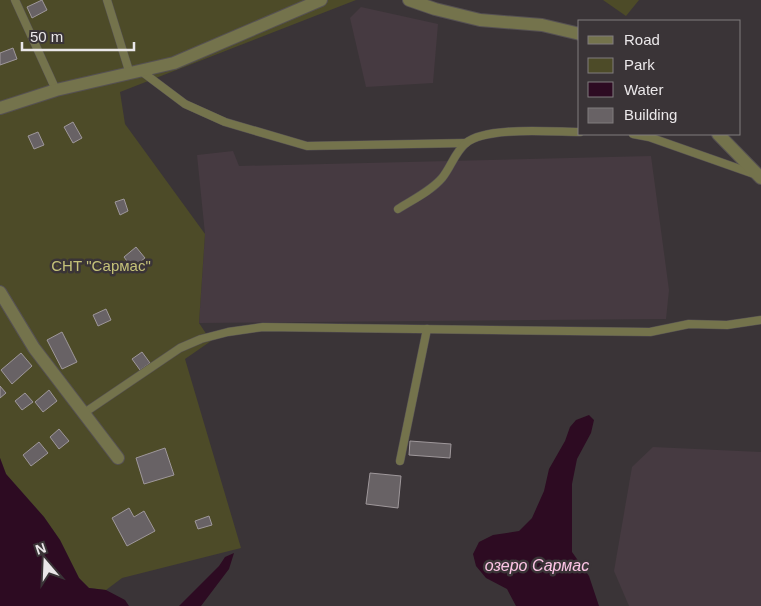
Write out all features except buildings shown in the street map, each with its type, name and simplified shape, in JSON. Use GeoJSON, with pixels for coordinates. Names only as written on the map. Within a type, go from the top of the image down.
{"type":"FeatureCollection","features":[{"type":"Feature","properties":{"kind":"street"},"geometry":{"type":"LineString","coordinates":[[0,108],[56,90],[174,63],[304,3],[321,0]]}},
{"type":"Feature","properties":{"kind":"street"},"geometry":{"type":"LineString","coordinates":[[409,0],[435,9],[480,20],[542,25],[578,34]]}},
{"type":"Feature","properties":{"kind":"street"},"geometry":{"type":"LineString","coordinates":[[719,135],[760,176]]}},
{"type":"Feature","properties":{"kind":"street"},"geometry":{"type":"LineString","coordinates":[[0,292],[34,348],[118,458]]}},
{"type":"Feature","properties":{"kind":"lane"},"geometry":{"type":"LineString","coordinates":[[16,0],[56,90]]}},
{"type":"Feature","properties":{"kind":"lane"},"geometry":{"type":"LineString","coordinates":[[107,0],[135,73],[184,104],[225,122],[307,146],[466,143]]}},
{"type":"Feature","properties":{"kind":"lane"},"geometry":{"type":"LineString","coordinates":[[398,209],[442,178],[457,153],[466,143],[477,136],[492,132],[578,132]]}},
{"type":"Feature","properties":{"kind":"lane"},"geometry":{"type":"LineString","coordinates":[[642,135],[650,136],[760,176]]}},
{"type":"Feature","properties":{"kind":"lane"},"geometry":{"type":"LineString","coordinates":[[84,413],[180,348],[201,339],[228,332],[264,327],[650,332],[689,324],[727,325],[761,320]]}},
{"type":"Feature","properties":{"kind":"lane"},"geometry":{"type":"LineString","coordinates":[[400,461],[427,329]]}},
{"type":"Feature","properties":{"kind":"shaded area"},"geometry":{"type":"Polygon","coordinates":[[[361,7],[438,24],[433,83],[366,87],[350,18],[361,7]]]}},
{"type":"Feature","properties":{"kind":"shaded area"},"geometry":{"type":"Polygon","coordinates":[[[233,151],[239,166],[651,156],[669,290],[666,319],[199,323],[205,234],[197,155],[233,151]]]}},
{"type":"Feature","properties":{"kind":"shaded area"},"geometry":{"type":"Polygon","coordinates":[[[653,447],[761,452],[761,606],[629,606],[614,571],[632,467],[653,447]]]}},
{"type":"Feature","properties":{"kind":"green space","name":"СНТ \"Сармас\""},"geometry":{"type":"Polygon","coordinates":[[[0,0],[356,0],[120,92],[125,124],[205,234],[199,323],[211,341],[185,359],[241,548],[122,578],[106,590],[89,588],[79,578],[60,540],[44,517],[6,474],[0,458],[0,0]]]}},
{"type":"Feature","properties":{"kind":"green space"},"geometry":{"type":"Polygon","coordinates":[[[603,0],[639,0],[626,16],[603,0]]]}},
{"type":"Feature","properties":{"kind":"water","name":"озеро Сармас"},"geometry":{"type":"Polygon","coordinates":[[[589,415],[594,420],[591,433],[577,459],[572,484],[572,552],[589,576],[599,606],[516,606],[507,589],[486,578],[476,566],[473,554],[479,542],[493,535],[519,531],[532,518],[544,491],[549,469],[565,441],[570,427],[576,420],[589,415]]]}},
{"type":"Feature","properties":{"kind":"water"},"geometry":{"type":"Polygon","coordinates":[[[0,458],[6,474],[44,517],[60,540],[79,578],[89,588],[106,590],[125,600],[129,606],[0,606],[0,458]]]}},
{"type":"Feature","properties":{"kind":"water"},"geometry":{"type":"Polygon","coordinates":[[[234,553],[229,569],[201,606],[179,606],[219,566],[225,557],[234,553]]]}}]}
